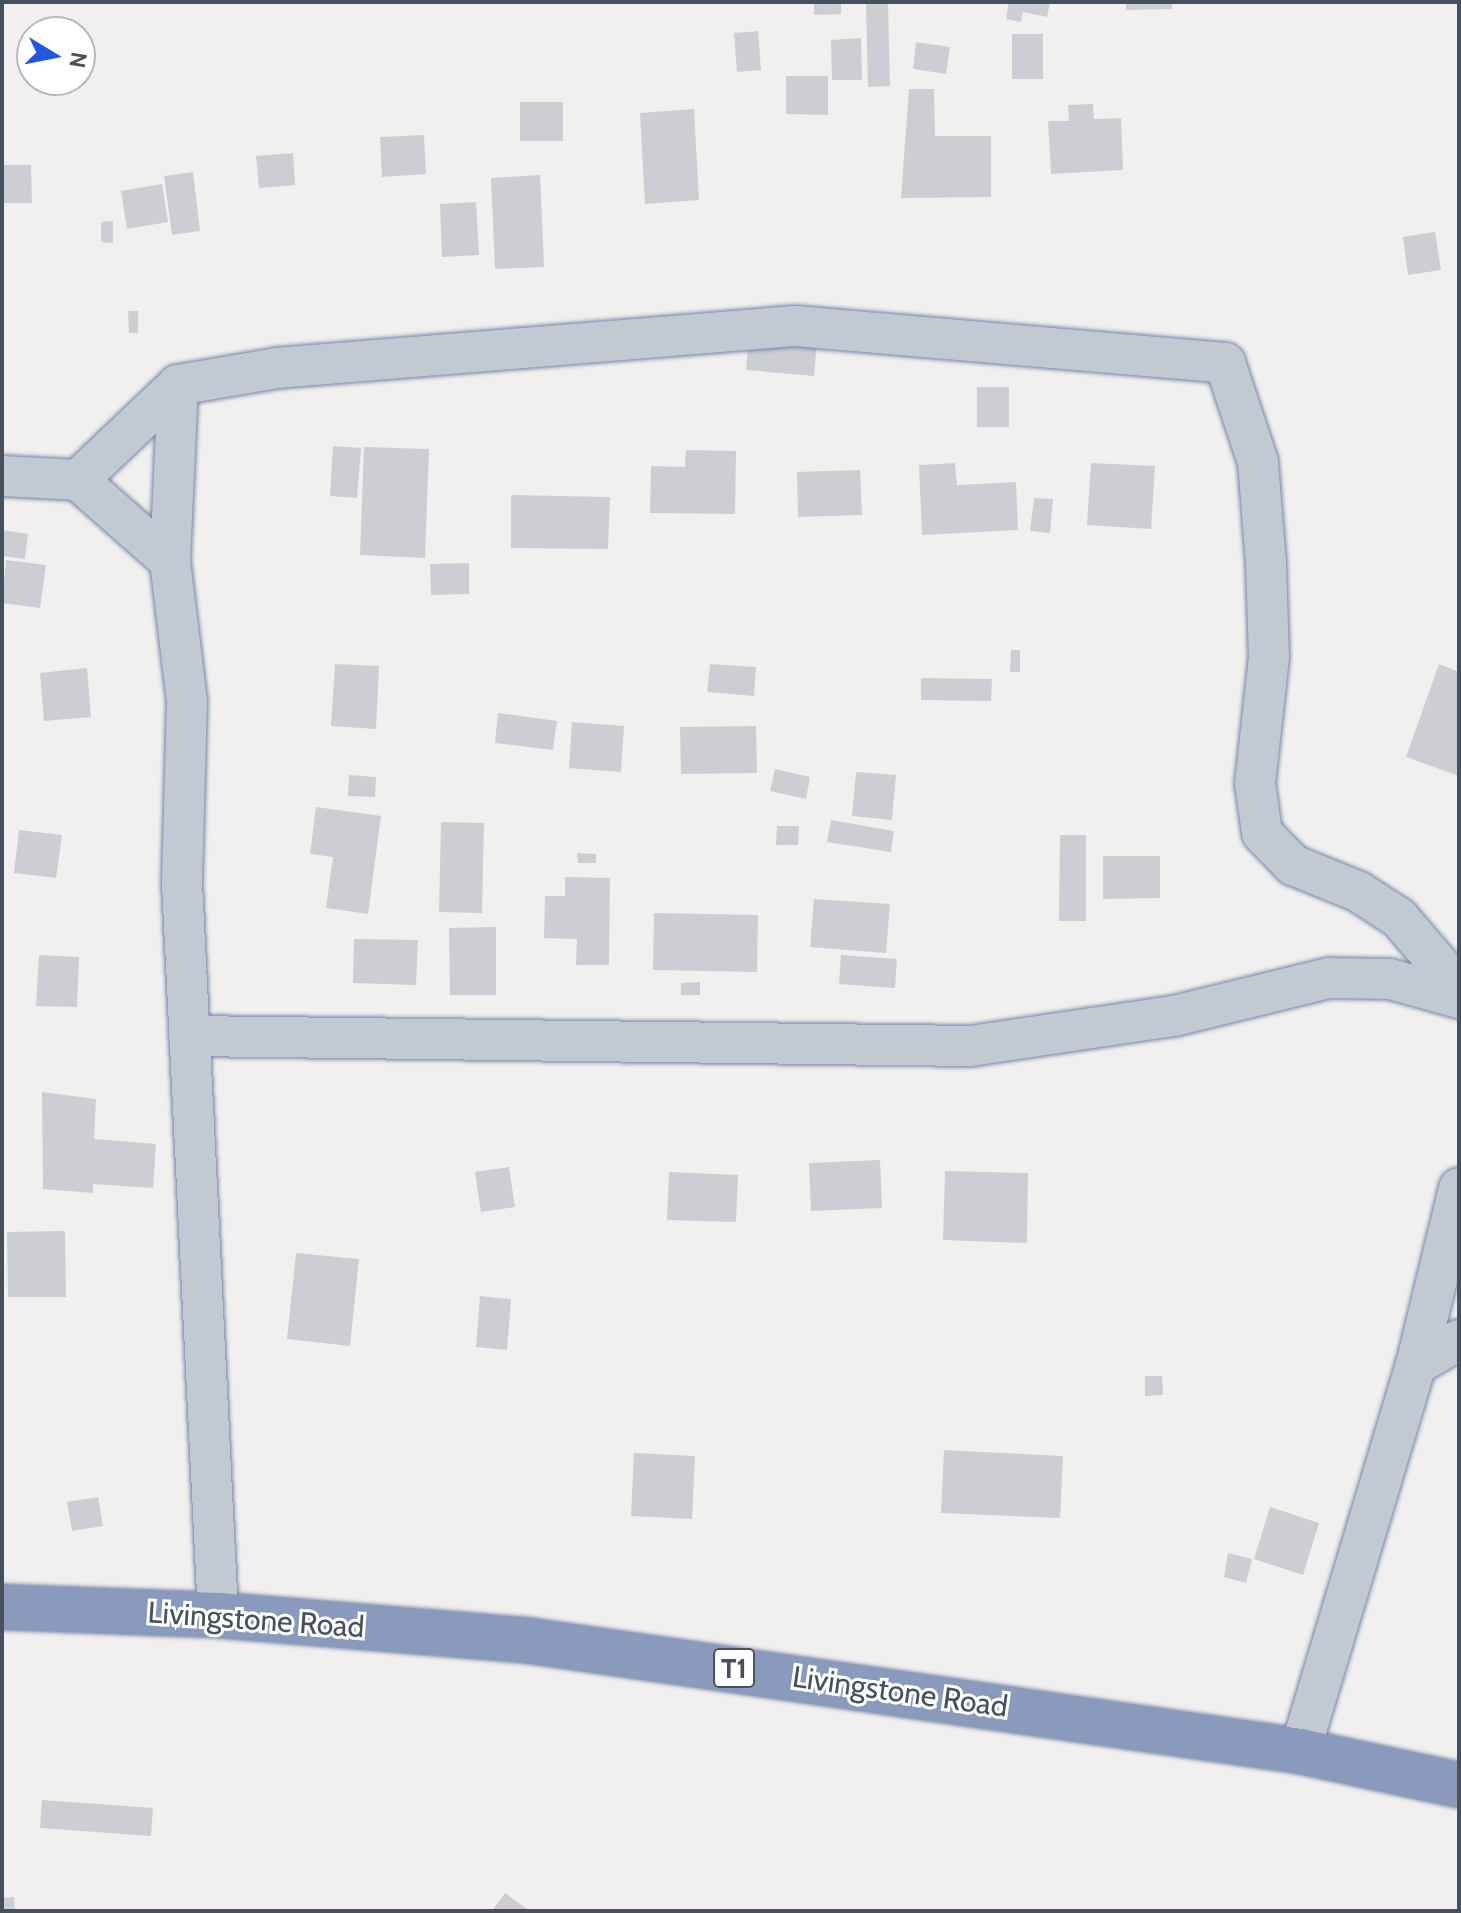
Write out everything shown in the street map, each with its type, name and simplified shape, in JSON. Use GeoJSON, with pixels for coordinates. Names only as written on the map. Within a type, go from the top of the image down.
{"type":"FeatureCollection","features":[{"type":"Feature","properties":{"kind":"highway","name":"Livingstone Road"},"geometry":{"type":"LineString","coordinates":[[2,1607],[218,1615],[531,1641],[1300,1751],[1459,1785]]}},
{"type":"Feature","properties":{"kind":"street"},"geometry":{"type":"LineString","coordinates":[[78,480],[178,385],[277,368],[795,326],[1225,363],[1258,462],[1266,563],[1269,657],[1255,783],[1262,833],[1293,865],[1359,892],[1399,918],[1459,988]]}},
{"type":"Feature","properties":{"kind":"street"},"geometry":{"type":"LineString","coordinates":[[178,385],[170,561],[187,701],[182,883],[218,1615]]}},
{"type":"Feature","properties":{"kind":"street"},"geometry":{"type":"LineString","coordinates":[[2,476],[78,480],[170,561]]}},
{"type":"Feature","properties":{"kind":"street"},"geometry":{"type":"LineString","coordinates":[[189,1036],[970,1046],[1174,1016],[1329,978],[1390,979],[1459,998]]}},
{"type":"Feature","properties":{"kind":"street"},"geometry":{"type":"LineString","coordinates":[[1300,1751],[1416,1365],[1459,1188]]}},
{"type":"Feature","properties":{"kind":"street"},"geometry":{"type":"LineString","coordinates":[[1416,1365],[1459,1340]]}},
{"type":"Feature","properties":{"kind":"building"},"geometry":{"type":"Polygon","coordinates":[[[814,2],[841,2],[841,14],[814,15],[814,2]]]}},
{"type":"Feature","properties":{"kind":"building"},"geometry":{"type":"Polygon","coordinates":[[[1009,2],[1050,2],[1047,17],[1023,12],[1021,22],[1006,19],[1009,2]]]}},
{"type":"Feature","properties":{"kind":"building"},"geometry":{"type":"Polygon","coordinates":[[[1126,2],[1172,2],[1172,9],[1126,10],[1126,2]]]}},
{"type":"Feature","properties":{"kind":"building"},"geometry":{"type":"Polygon","coordinates":[[[888,3],[890,86],[868,87],[866,4],[888,3]]]}},
{"type":"Feature","properties":{"kind":"building"},"geometry":{"type":"Polygon","coordinates":[[[758,31],[761,70],[737,72],[734,33],[758,31]]]}},
{"type":"Feature","properties":{"kind":"building"},"geometry":{"type":"Polygon","coordinates":[[[1012,34],[1043,34],[1043,79],[1012,79],[1012,34]]]}},
{"type":"Feature","properties":{"kind":"building"},"geometry":{"type":"Polygon","coordinates":[[[861,38],[862,80],[832,80],[831,40],[861,38]]]}},
{"type":"Feature","properties":{"kind":"building"},"geometry":{"type":"Polygon","coordinates":[[[916,42],[950,47],[946,74],[913,69],[916,42]]]}},
{"type":"Feature","properties":{"kind":"building"},"geometry":{"type":"Polygon","coordinates":[[[786,76],[828,76],[828,115],[786,114],[786,76]]]}},
{"type":"Feature","properties":{"kind":"building"},"geometry":{"type":"Polygon","coordinates":[[[909,89],[934,89],[935,136],[991,136],[991,197],[901,198],[909,89]]]}},
{"type":"Feature","properties":{"kind":"building"},"geometry":{"type":"Polygon","coordinates":[[[520,102],[563,102],[563,141],[520,141],[520,102]]]}},
{"type":"Feature","properties":{"kind":"building"},"geometry":{"type":"Polygon","coordinates":[[[1093,104],[1094,119],[1121,118],[1123,170],[1051,174],[1048,121],[1069,121],[1068,105],[1093,104]]]}},
{"type":"Feature","properties":{"kind":"building"},"geometry":{"type":"Polygon","coordinates":[[[694,109],[699,200],[645,204],[640,113],[694,109]]]}},
{"type":"Feature","properties":{"kind":"building"},"geometry":{"type":"Polygon","coordinates":[[[424,135],[426,174],[382,177],[380,137],[424,135]]]}},
{"type":"Feature","properties":{"kind":"building"},"geometry":{"type":"Polygon","coordinates":[[[293,153],[295,185],[259,188],[256,156],[293,153]]]}},
{"type":"Feature","properties":{"kind":"building"},"geometry":{"type":"Polygon","coordinates":[[[2,165],[31,165],[32,203],[2,203],[2,165]]]}},
{"type":"Feature","properties":{"kind":"building"},"geometry":{"type":"Polygon","coordinates":[[[193,172],[200,231],[172,235],[164,176],[193,172]]]}},
{"type":"Feature","properties":{"kind":"building"},"geometry":{"type":"Polygon","coordinates":[[[540,175],[544,267],[495,269],[491,178],[540,175]]]}},
{"type":"Feature","properties":{"kind":"building"},"geometry":{"type":"Polygon","coordinates":[[[162,184],[168,222],[127,229],[121,191],[162,184]]]}},
{"type":"Feature","properties":{"kind":"building"},"geometry":{"type":"Polygon","coordinates":[[[476,202],[479,255],[442,257],[440,204],[476,202]]]}},
{"type":"Feature","properties":{"kind":"building"},"geometry":{"type":"Polygon","coordinates":[[[113,221],[113,243],[101,242],[101,222],[113,221]]]}},
{"type":"Feature","properties":{"kind":"building"},"geometry":{"type":"Polygon","coordinates":[[[1435,232],[1441,270],[1408,275],[1403,237],[1435,232]]]}},
{"type":"Feature","properties":{"kind":"building"},"geometry":{"type":"Polygon","coordinates":[[[128,311],[138,311],[138,333],[129,333],[128,311]]]}},
{"type":"Feature","properties":{"kind":"building"},"geometry":{"type":"Polygon","coordinates":[[[749,335],[817,341],[814,376],[746,370],[749,335]]]}},
{"type":"Feature","properties":{"kind":"building"},"geometry":{"type":"Polygon","coordinates":[[[977,387],[1009,387],[1009,427],[977,427],[977,387]]]}},
{"type":"Feature","properties":{"kind":"building"},"geometry":{"type":"Polygon","coordinates":[[[333,446],[361,448],[357,498],[330,496],[333,446]]]}},
{"type":"Feature","properties":{"kind":"building"},"geometry":{"type":"Polygon","coordinates":[[[364,447],[429,449],[425,558],[360,555],[364,447]]]}},
{"type":"Feature","properties":{"kind":"building"},"geometry":{"type":"Polygon","coordinates":[[[686,450],[736,451],[735,514],[650,513],[651,466],[685,467],[686,450]]]}},
{"type":"Feature","properties":{"kind":"building"},"geometry":{"type":"Polygon","coordinates":[[[955,463],[957,485],[1016,482],[1018,530],[922,535],[919,465],[955,463]]]}},
{"type":"Feature","properties":{"kind":"building"},"geometry":{"type":"Polygon","coordinates":[[[1091,463],[1155,466],[1151,529],[1087,525],[1091,463]]]}},
{"type":"Feature","properties":{"kind":"building"},"geometry":{"type":"Polygon","coordinates":[[[860,470],[862,515],[798,517],[797,472],[860,470]]]}},
{"type":"Feature","properties":{"kind":"building"},"geometry":{"type":"Polygon","coordinates":[[[511,495],[610,497],[608,549],[511,548],[511,495]]]}},
{"type":"Feature","properties":{"kind":"building"},"geometry":{"type":"Polygon","coordinates":[[[1034,498],[1053,499],[1050,533],[1030,531],[1034,498]]]}},
{"type":"Feature","properties":{"kind":"building"},"geometry":{"type":"Polygon","coordinates":[[[2,530],[28,534],[25,559],[2,556],[2,530]]]}},
{"type":"Feature","properties":{"kind":"building"},"geometry":{"type":"Polygon","coordinates":[[[6,560],[46,565],[40,608],[2,603],[6,560]]]}},
{"type":"Feature","properties":{"kind":"building"},"geometry":{"type":"Polygon","coordinates":[[[469,563],[469,594],[431,595],[430,564],[469,563]]]}},
{"type":"Feature","properties":{"kind":"building"},"geometry":{"type":"Polygon","coordinates":[[[1011,650],[1020,650],[1020,672],[1010,672],[1011,650]]]}},
{"type":"Feature","properties":{"kind":"building"},"geometry":{"type":"Polygon","coordinates":[[[335,664],[379,666],[376,729],[331,726],[335,664]]]}},
{"type":"Feature","properties":{"kind":"building"},"geometry":{"type":"Polygon","coordinates":[[[710,664],[756,667],[754,696],[707,692],[710,664]]]}},
{"type":"Feature","properties":{"kind":"building"},"geometry":{"type":"Polygon","coordinates":[[[1439,664],[1459,672],[1459,776],[1406,757],[1439,664]]]}},
{"type":"Feature","properties":{"kind":"building"},"geometry":{"type":"Polygon","coordinates":[[[87,668],[91,717],[44,721],[40,673],[87,668]]]}},
{"type":"Feature","properties":{"kind":"building"},"geometry":{"type":"Polygon","coordinates":[[[921,678],[992,679],[991,701],[921,700],[921,678]]]}},
{"type":"Feature","properties":{"kind":"building"},"geometry":{"type":"Polygon","coordinates":[[[498,713],[557,721],[553,750],[495,743],[498,713]]]}},
{"type":"Feature","properties":{"kind":"building"},"geometry":{"type":"Polygon","coordinates":[[[572,722],[624,726],[621,772],[569,768],[572,722]]]}},
{"type":"Feature","properties":{"kind":"building"},"geometry":{"type":"Polygon","coordinates":[[[756,726],[757,773],[681,774],[680,727],[756,726]]]}},
{"type":"Feature","properties":{"kind":"building"},"geometry":{"type":"Polygon","coordinates":[[[775,769],[810,777],[806,799],[770,791],[775,769]]]}},
{"type":"Feature","properties":{"kind":"building"},"geometry":{"type":"Polygon","coordinates":[[[856,772],[896,775],[892,820],[852,816],[856,772]]]}},
{"type":"Feature","properties":{"kind":"building"},"geometry":{"type":"Polygon","coordinates":[[[349,775],[376,777],[375,797],[348,796],[349,775]]]}},
{"type":"Feature","properties":{"kind":"building"},"geometry":{"type":"Polygon","coordinates":[[[316,807],[381,816],[368,914],[326,908],[333,857],[310,854],[316,807]]]}},
{"type":"Feature","properties":{"kind":"building"},"geometry":{"type":"Polygon","coordinates":[[[831,820],[894,831],[891,852],[827,842],[831,820]]]}},
{"type":"Feature","properties":{"kind":"building"},"geometry":{"type":"Polygon","coordinates":[[[441,822],[484,823],[482,913],[439,912],[441,822]]]}},
{"type":"Feature","properties":{"kind":"building"},"geometry":{"type":"Polygon","coordinates":[[[777,826],[799,826],[798,845],[776,845],[777,826]]]}},
{"type":"Feature","properties":{"kind":"building"},"geometry":{"type":"Polygon","coordinates":[[[19,830],[62,835],[56,878],[14,873],[19,830]]]}},
{"type":"Feature","properties":{"kind":"building"},"geometry":{"type":"Polygon","coordinates":[[[1060,835],[1086,835],[1086,921],[1059,921],[1060,835]]]}},
{"type":"Feature","properties":{"kind":"building"},"geometry":{"type":"Polygon","coordinates":[[[577,853],[596,854],[596,863],[578,863],[577,853]]]}},
{"type":"Feature","properties":{"kind":"building"},"geometry":{"type":"Polygon","coordinates":[[[1103,856],[1160,856],[1160,898],[1103,899],[1103,856]]]}},
{"type":"Feature","properties":{"kind":"building"},"geometry":{"type":"Polygon","coordinates":[[[565,877],[610,878],[609,965],[576,965],[577,939],[544,938],[545,896],[565,896],[565,877]]]}},
{"type":"Feature","properties":{"kind":"building"},"geometry":{"type":"Polygon","coordinates":[[[814,899],[890,904],[886,953],[810,947],[814,899]]]}},
{"type":"Feature","properties":{"kind":"building"},"geometry":{"type":"Polygon","coordinates":[[[654,913],[758,915],[757,972],[653,970],[654,913]]]}},
{"type":"Feature","properties":{"kind":"building"},"geometry":{"type":"Polygon","coordinates":[[[496,927],[496,995],[450,995],[449,928],[496,927]]]}},
{"type":"Feature","properties":{"kind":"building"},"geometry":{"type":"Polygon","coordinates":[[[354,939],[418,940],[416,985],[353,983],[354,939]]]}},
{"type":"Feature","properties":{"kind":"building"},"geometry":{"type":"Polygon","coordinates":[[[39,955],[79,957],[77,1007],[36,1006],[39,955]]]}},
{"type":"Feature","properties":{"kind":"building"},"geometry":{"type":"Polygon","coordinates":[[[841,955],[897,959],[895,988],[839,984],[841,955]]]}},
{"type":"Feature","properties":{"kind":"building"},"geometry":{"type":"Polygon","coordinates":[[[700,982],[700,995],[681,995],[681,983],[700,982]]]}},
{"type":"Feature","properties":{"kind":"building"},"geometry":{"type":"Polygon","coordinates":[[[42,1092],[96,1099],[94,1139],[156,1144],[153,1188],[93,1184],[93,1193],[43,1189],[42,1092]]]}},
{"type":"Feature","properties":{"kind":"building"},"geometry":{"type":"Polygon","coordinates":[[[880,1160],[882,1208],[811,1211],[809,1163],[880,1160]]]}},
{"type":"Feature","properties":{"kind":"building"},"geometry":{"type":"Polygon","coordinates":[[[509,1167],[515,1207],[481,1212],[475,1172],[509,1167]]]}},
{"type":"Feature","properties":{"kind":"building"},"geometry":{"type":"Polygon","coordinates":[[[945,1171],[1028,1173],[1027,1243],[943,1240],[945,1171]]]}},
{"type":"Feature","properties":{"kind":"building"},"geometry":{"type":"Polygon","coordinates":[[[669,1172],[738,1175],[736,1222],[667,1220],[669,1172]]]}},
{"type":"Feature","properties":{"kind":"building"},"geometry":{"type":"Polygon","coordinates":[[[65,1231],[66,1297],[8,1297],[7,1232],[65,1231]]]}},
{"type":"Feature","properties":{"kind":"building"},"geometry":{"type":"Polygon","coordinates":[[[296,1253],[359,1259],[350,1346],[287,1339],[296,1253]]]}},
{"type":"Feature","properties":{"kind":"building"},"geometry":{"type":"Polygon","coordinates":[[[480,1296],[511,1299],[507,1350],[476,1347],[480,1296]]]}},
{"type":"Feature","properties":{"kind":"building"},"geometry":{"type":"Polygon","coordinates":[[[1145,1376],[1162,1376],[1163,1395],[1145,1396],[1145,1376]]]}},
{"type":"Feature","properties":{"kind":"building"},"geometry":{"type":"Polygon","coordinates":[[[944,1450],[1063,1456],[1060,1518],[941,1513],[944,1450]]]}},
{"type":"Feature","properties":{"kind":"building"},"geometry":{"type":"Polygon","coordinates":[[[634,1453],[695,1456],[692,1519],[631,1516],[634,1453]]]}},
{"type":"Feature","properties":{"kind":"building"},"geometry":{"type":"Polygon","coordinates":[[[98,1497],[103,1526],[72,1531],[67,1502],[98,1497]]]}},
{"type":"Feature","properties":{"kind":"building"},"geometry":{"type":"Polygon","coordinates":[[[1270,1507],[1319,1523],[1303,1575],[1254,1559],[1270,1507]]]}},
{"type":"Feature","properties":{"kind":"building"},"geometry":{"type":"Polygon","coordinates":[[[1228,1553],[1252,1559],[1246,1583],[1224,1577],[1228,1553]]]}},
{"type":"Feature","properties":{"kind":"building"},"geometry":{"type":"Polygon","coordinates":[[[42,1800],[153,1808],[151,1836],[40,1828],[42,1800]]]}},
{"type":"Feature","properties":{"kind":"building"},"geometry":{"type":"Polygon","coordinates":[[[505,1893],[530,1911],[492,1911],[505,1893]]]}},
{"type":"Feature","properties":{"kind":"building"},"geometry":{"type":"Polygon","coordinates":[[[14,1897],[15,1911],[2,1911],[2,1898],[14,1897]]]}}]}
